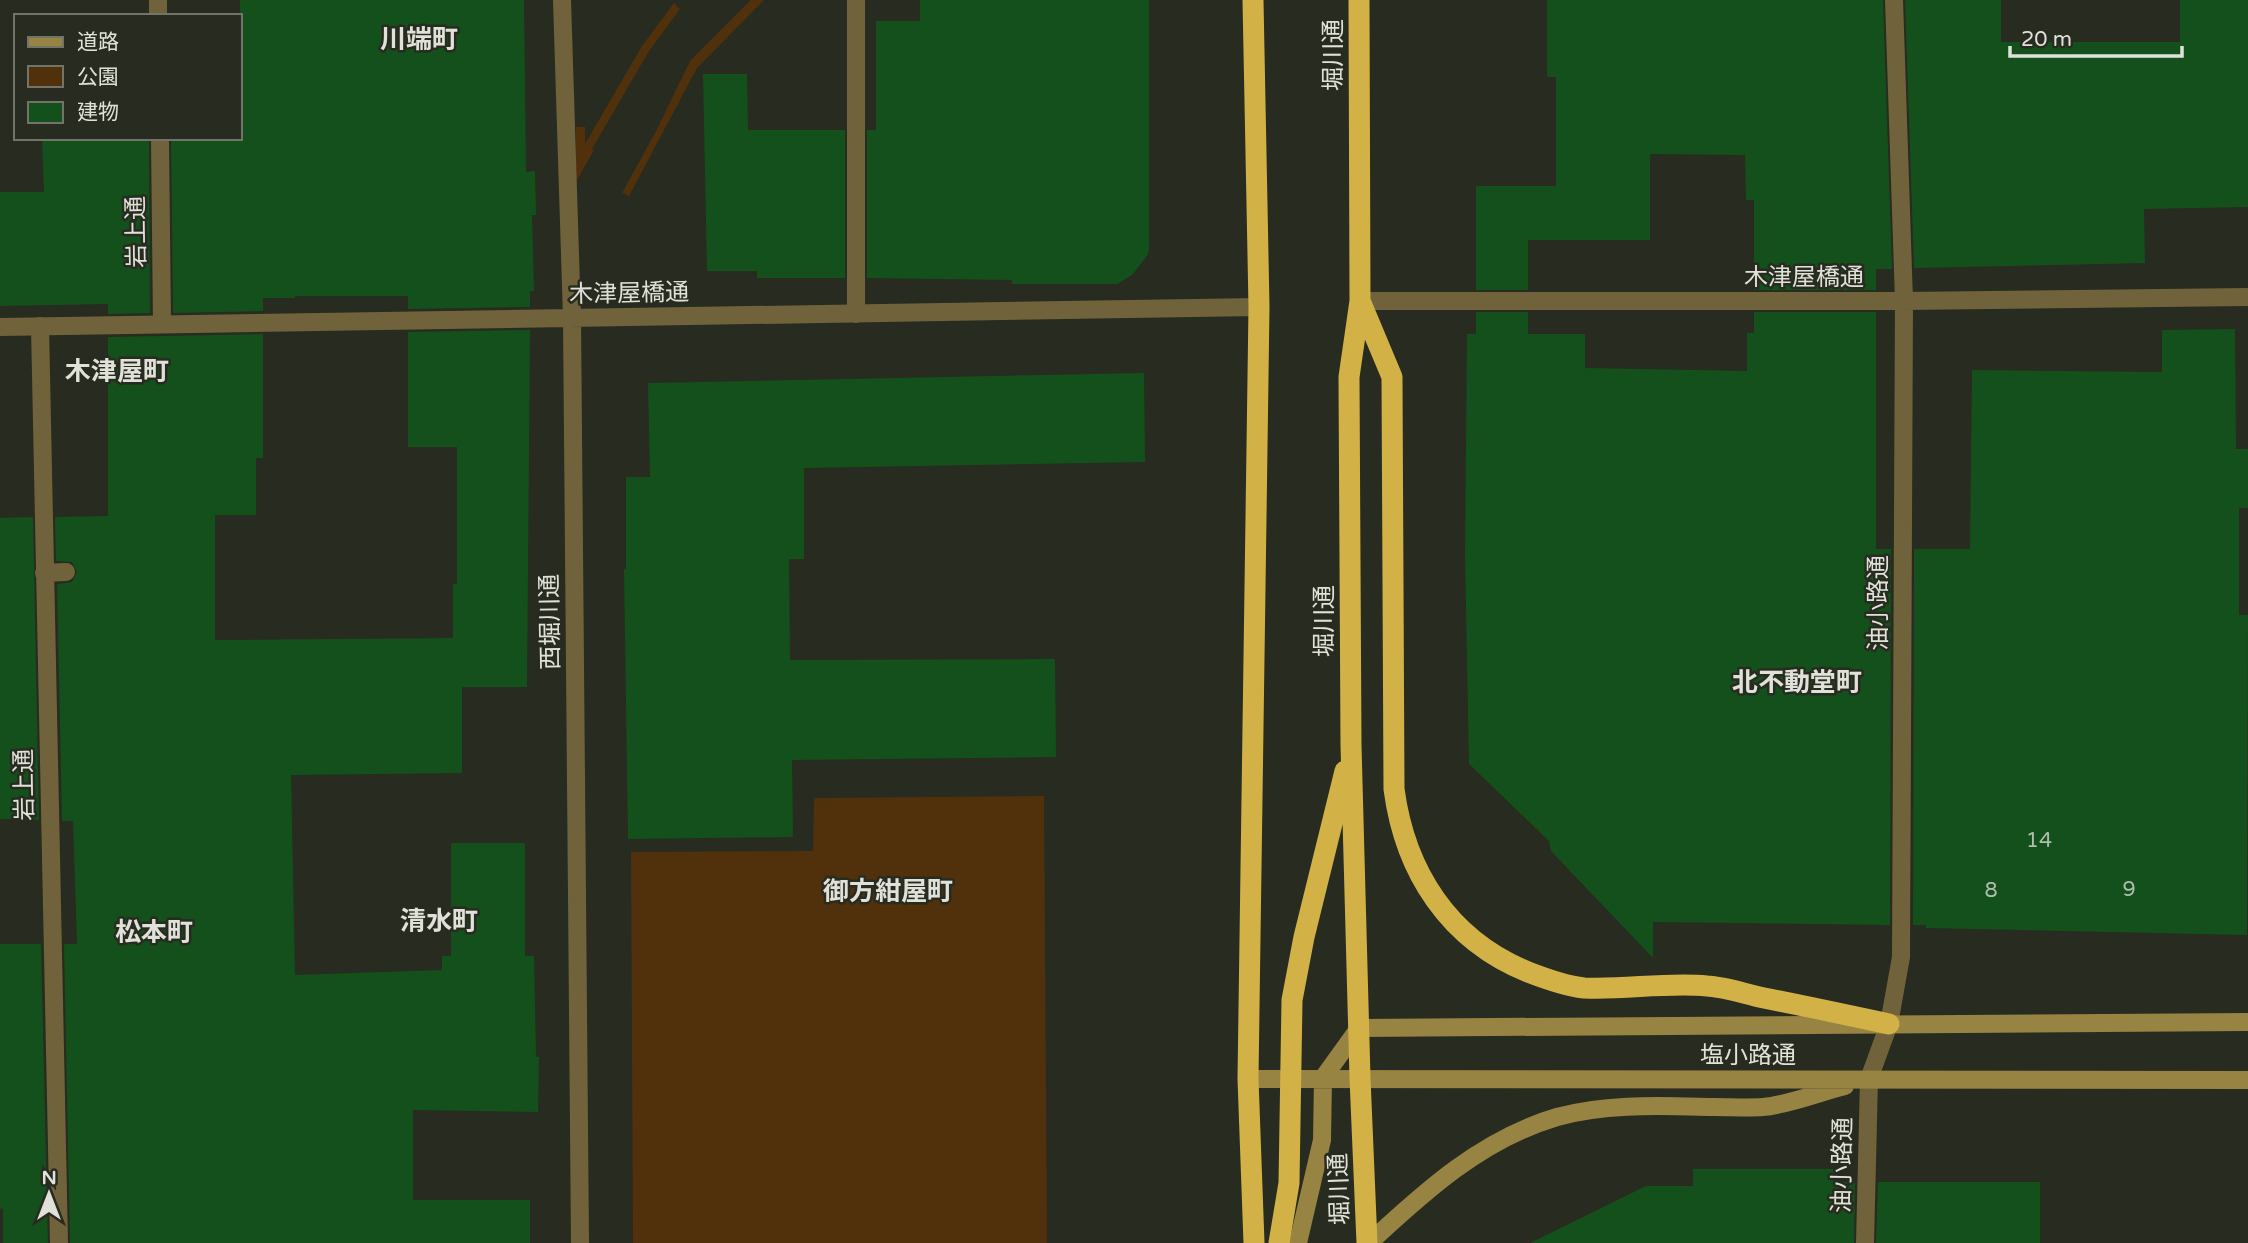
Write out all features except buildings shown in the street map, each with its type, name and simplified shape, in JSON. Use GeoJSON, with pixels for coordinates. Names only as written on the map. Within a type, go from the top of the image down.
{"type":"FeatureCollection","features":[{"type":"Feature","properties":{"kind":"highway"},"geometry":{"type":"LineString","coordinates":[[1253,0],[1259,307],[1248,1079],[1254,1243]]}},
{"type":"Feature","properties":{"kind":"highway","name":"堀川通"},"geometry":{"type":"LineString","coordinates":[[1359,0],[1360,301],[1349,377],[1352,745],[1360,1078],[1368,1243]]}},
{"type":"Feature","properties":{"kind":"highway"},"geometry":{"type":"LineString","coordinates":[[1360,301],[1392,377],[1394,789],[1397,812],[1410,855],[1432,895],[1446,913],[1479,944],[1517,967],[1561,983],[1583,988],[1707,986],[1889,1024]]}},
{"type":"Feature","properties":{"kind":"highway"},"geometry":{"type":"LineString","coordinates":[[1279,1243],[1289,1184],[1293,1000],[1317,880],[1352,745]]}},
{"type":"Feature","properties":{"kind":"street","name":"西堀川通"},"geometry":{"type":"LineString","coordinates":[[562,0],[572,318],[580,1243]]}},
{"type":"Feature","properties":{"kind":"street"},"geometry":{"type":"LineString","coordinates":[[856,0],[856,314]]}},
{"type":"Feature","properties":{"kind":"street","name":"油小路通"},"geometry":{"type":"LineString","coordinates":[[1865,1243],[1869,1079],[1889,1024],[1901,957],[1904,301],[1894,0]]}},
{"type":"Feature","properties":{"kind":"street","name":"岩上通"},"geometry":{"type":"LineString","coordinates":[[160,140],[162,324]]}},
{"type":"Feature","properties":{"kind":"street","name":"木津屋橋通"},"geometry":{"type":"LineString","coordinates":[[1360,301],[1904,301],[2248,297]]}},
{"type":"Feature","properties":{"kind":"street","name":"木津屋橋通"},"geometry":{"type":"LineString","coordinates":[[0,327],[1259,307]]}},
{"type":"Feature","properties":{"kind":"street","name":"岩上通"},"geometry":{"type":"LineString","coordinates":[[40,326],[59,1243]]}},
{"type":"Feature","properties":{"kind":"street"},"geometry":{"type":"LineString","coordinates":[[44,573],[66,572]]}},
{"type":"Feature","properties":{"kind":"street","name":"塩小路通"},"geometry":{"type":"LineString","coordinates":[[1359,1028],[2248,1022]]}},
{"type":"Feature","properties":{"kind":"street"},"geometry":{"type":"LineString","coordinates":[[1298,1243],[1322,1140],[1323,1078],[1359,1028]]}},
{"type":"Feature","properties":{"kind":"street","name":"塩小路通"},"geometry":{"type":"LineString","coordinates":[[1248,1079],[2248,1080]]}},
{"type":"Feature","properties":{"kind":"street"},"geometry":{"type":"LineString","coordinates":[[1368,1243],[1425,1191],[1471,1157],[1521,1131],[1557,1118],[1595,1110],[1661,1106],[1764,1107],[1869,1079]]}},
{"type":"Feature","properties":{"kind":"green space"},"geometry":{"type":"Polygon","coordinates":[[[751,0],[764,0],[697,68],[629,196],[622,193],[690,61],[751,0]]]}},
{"type":"Feature","properties":{"kind":"green space"},"geometry":{"type":"Polygon","coordinates":[[[674,3],[680,9],[649,51],[576,182],[576,127],[585,127],[585,144],[642,46],[674,3]]]}},
{"type":"Feature","properties":{"kind":"green space"},"geometry":{"type":"Polygon","coordinates":[[[1044,796],[1047,1243],[633,1243],[631,852],[813,851],[814,798],[1044,796]]]}},
{"type":"Feature","properties":{"kind":"district","name":"川端町"},"geometry":{"type":"Point","coordinates":[419,39]}},
{"type":"Feature","properties":{"kind":"district","name":"木津屋町"},"geometry":{"type":"Point","coordinates":[117,371]}},
{"type":"Feature","properties":{"kind":"district","name":"北不動堂町"},"geometry":{"type":"Point","coordinates":[1797,682]}},
{"type":"Feature","properties":{"kind":"district","name":"御方紺屋町"},"geometry":{"type":"Point","coordinates":[888,891]}},
{"type":"Feature","properties":{"kind":"district","name":"清水町"},"geometry":{"type":"Point","coordinates":[439,921]}},
{"type":"Feature","properties":{"kind":"district","name":"松本町"},"geometry":{"type":"Point","coordinates":[154,932]}}]}
